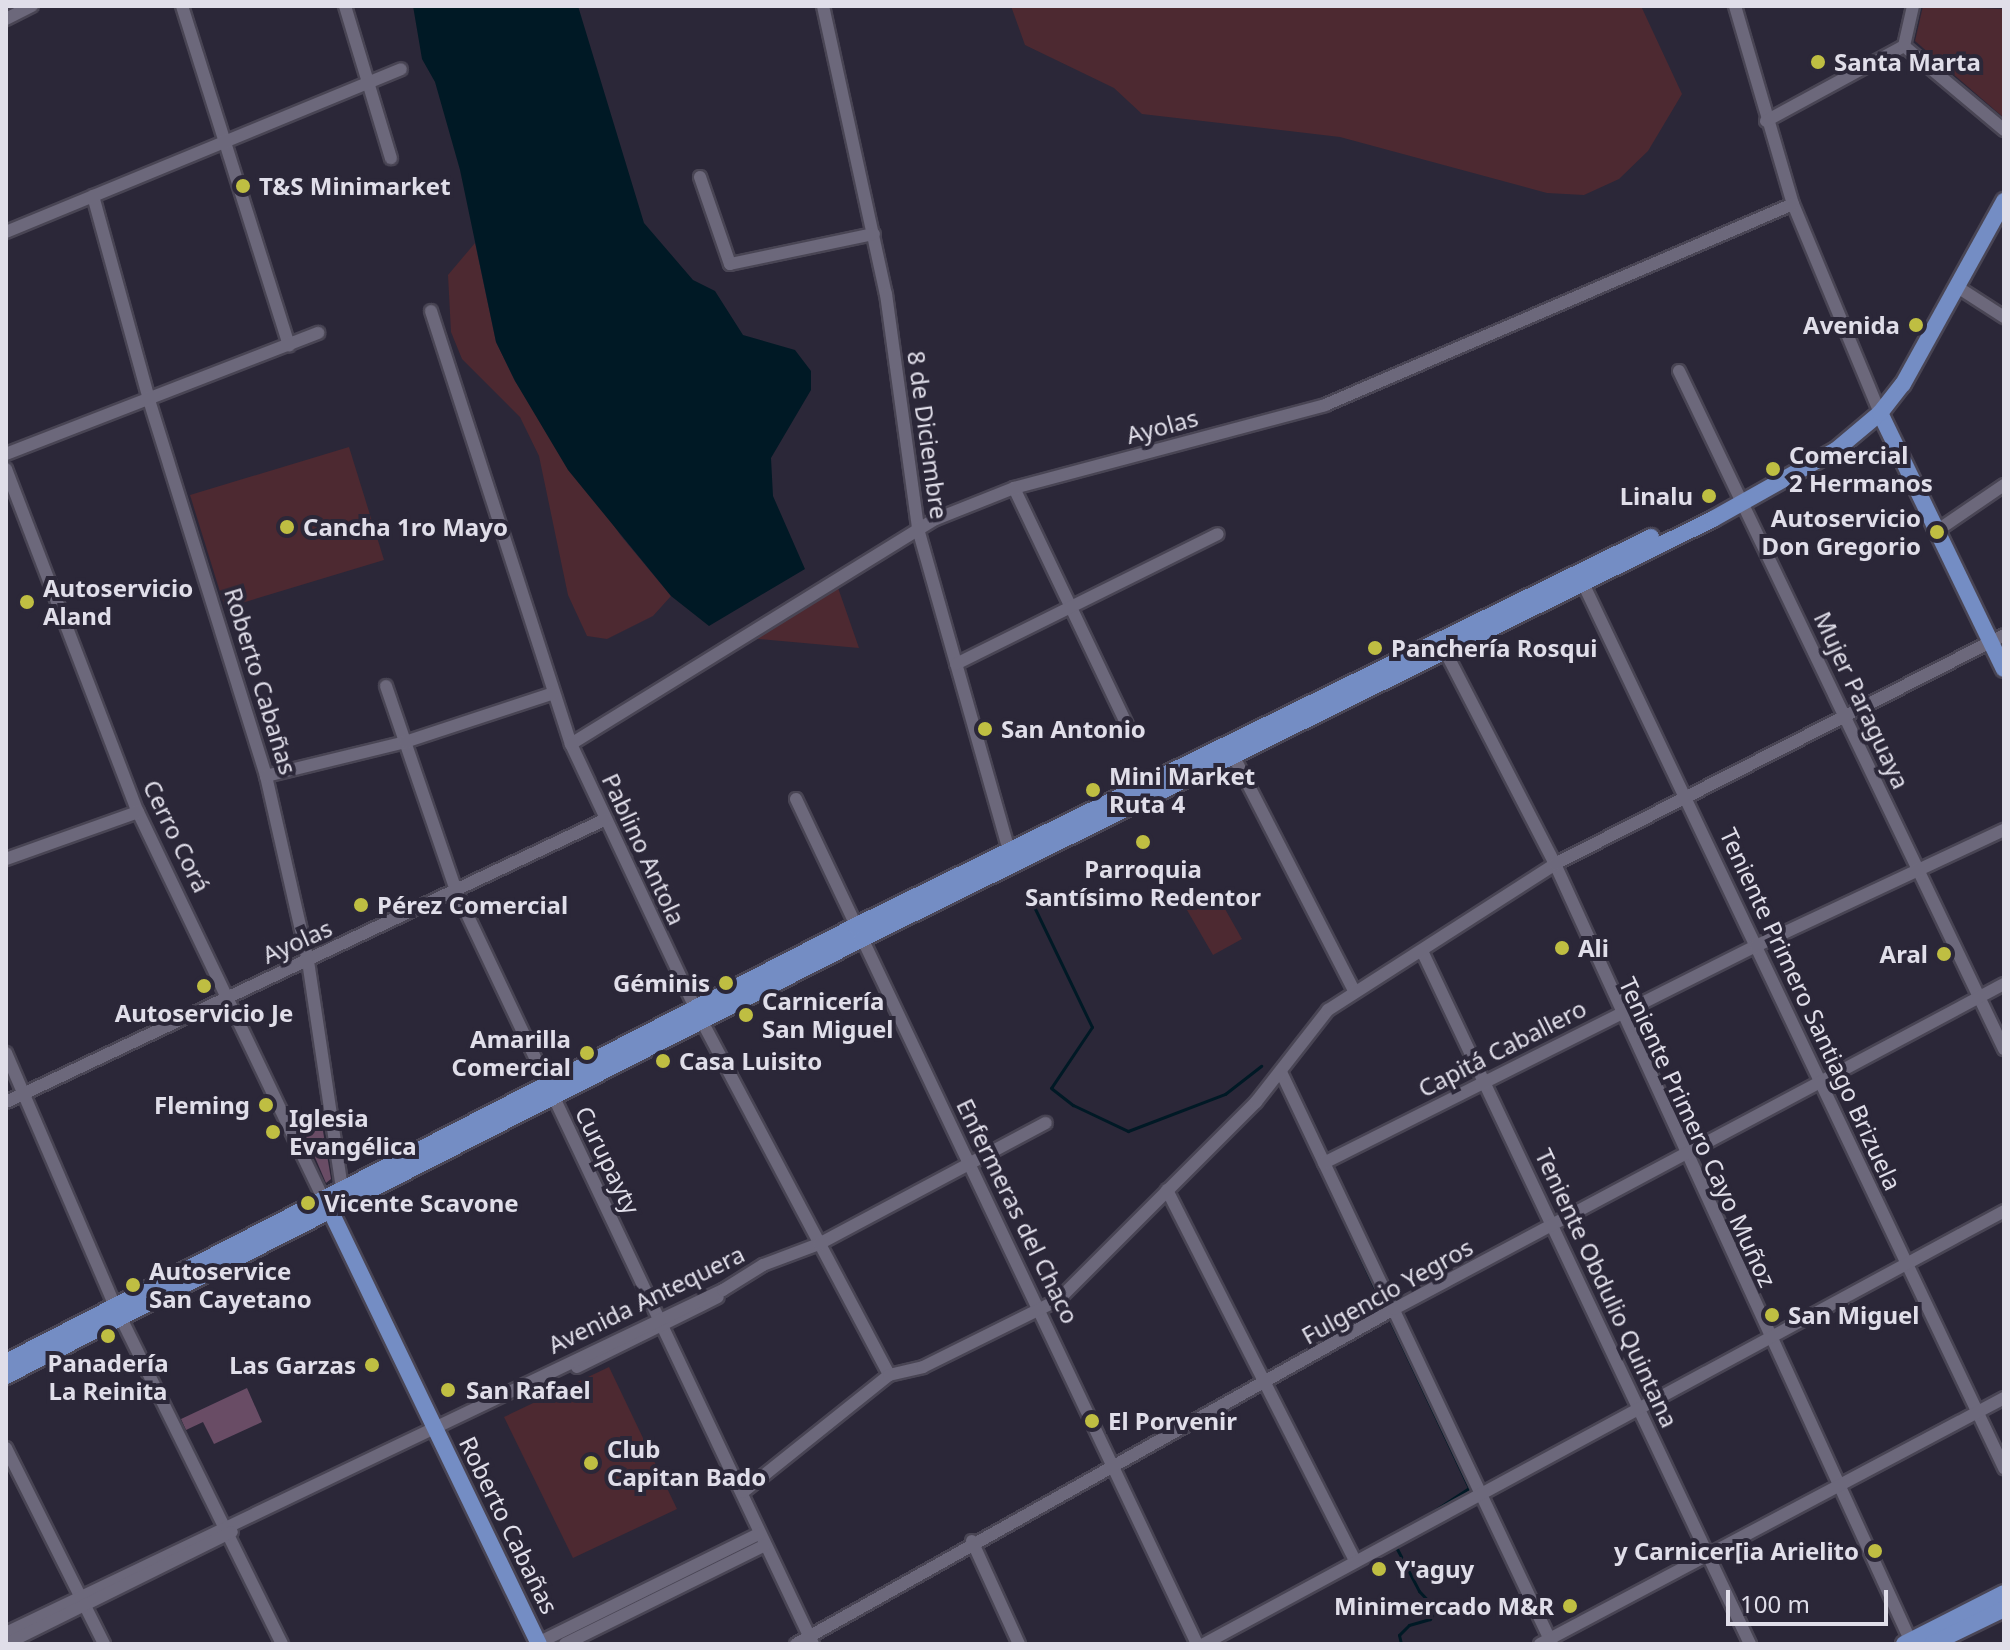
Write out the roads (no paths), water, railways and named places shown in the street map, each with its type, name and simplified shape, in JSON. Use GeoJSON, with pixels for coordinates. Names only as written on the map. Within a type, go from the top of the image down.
{"type":"FeatureCollection","features":[{"type":"Feature","properties":{"kind":"main road"},"geometry":{"type":"LineString","coordinates":[[1012,858],[1234,757],[1579,575],[1736,504],[1836,450],[1880,413],[1959,288],[2004,201]]}},
{"type":"Feature","properties":{"kind":"main road"},"geometry":{"type":"LineString","coordinates":[[1880,413],[1938,530],[1997,638],[2004,669]]}},
{"type":"Feature","properties":{"kind":"main road"},"geometry":{"type":"LineString","coordinates":[[6,1376],[119,1312],[858,933],[1442,646]]}},
{"type":"Feature","properties":{"kind":"main road"},"geometry":{"type":"LineString","coordinates":[[327,1206],[342,1189],[551,1092]]}},
{"type":"Feature","properties":{"kind":"main road","name":"Roberto Cabañas"},"geometry":{"type":"LineString","coordinates":[[327,1206],[538,1644]]}},
{"type":"Feature","properties":{"kind":"main road"},"geometry":{"type":"LineString","coordinates":[[6,1362],[119,1312]]}},
{"type":"Feature","properties":{"kind":"main road"},"geometry":{"type":"LineString","coordinates":[[1909,1643],[2004,1593]]}},
{"type":"Feature","properties":{"kind":"main road"},"geometry":{"type":"LineString","coordinates":[[1932,1644],[2004,1609]]}},
{"type":"Feature","properties":{"kind":"street"},"geometry":{"type":"LineString","coordinates":[[6,19],[32,6]]}},
{"type":"Feature","properties":{"kind":"street"},"geometry":{"type":"LineString","coordinates":[[182,6],[221,140],[289,346]]}},
{"type":"Feature","properties":{"kind":"street"},"geometry":{"type":"LineString","coordinates":[[345,6],[391,158]]}},
{"type":"Feature","properties":{"kind":"street","name":"8 de Diciembre"},"geometry":{"type":"LineString","coordinates":[[823,6],[874,234],[918,529],[1012,858]]}},
{"type":"Feature","properties":{"kind":"street"},"geometry":{"type":"LineString","coordinates":[[1735,6],[1766,121],[1793,204],[1880,413]]}},
{"type":"Feature","properties":{"kind":"street"},"geometry":{"type":"LineString","coordinates":[[1766,121],[1904,46],[1913,6]]}},
{"type":"Feature","properties":{"kind":"street"},"geometry":{"type":"LineString","coordinates":[[1904,46],[2004,130]]}},
{"type":"Feature","properties":{"kind":"street"},"geometry":{"type":"LineString","coordinates":[[6,232],[221,140],[401,69]]}},
{"type":"Feature","properties":{"kind":"street"},"geometry":{"type":"LineString","coordinates":[[700,177],[730,264],[874,234]]}},
{"type":"Feature","properties":{"kind":"street","name":"Roberto Cabañas"},"geometry":{"type":"LineString","coordinates":[[93,196],[149,400],[266,776],[308,961],[342,1189]]}},
{"type":"Feature","properties":{"kind":"street","name":"Ayolas"},"geometry":{"type":"LineString","coordinates":[[571,744],[918,529],[1014,488],[1325,405],[1793,204]]}},
{"type":"Feature","properties":{"kind":"street"},"geometry":{"type":"LineString","coordinates":[[1959,288],[2004,317]]}},
{"type":"Feature","properties":{"kind":"street","name":"Pablino Antola"},"geometry":{"type":"LineString","coordinates":[[431,311],[551,694],[571,744],[699,1017],[889,1375]]}},
{"type":"Feature","properties":{"kind":"street"},"geometry":{"type":"LineString","coordinates":[[6,454],[318,333]]}},
{"type":"Feature","properties":{"kind":"street","name":"Mujer Paraguaya"},"geometry":{"type":"LineString","coordinates":[[1679,371],[1736,504],[1847,717],[2004,1049]]}},
{"type":"Feature","properties":{"kind":"street","name":"Cerro Corá"},"geometry":{"type":"LineString","coordinates":[[6,469],[138,812],[230,994],[327,1206]]}},
{"type":"Feature","properties":{"kind":"street"},"geometry":{"type":"LineString","coordinates":[[1938,530],[2004,485]]}},
{"type":"Feature","properties":{"kind":"street"},"geometry":{"type":"LineString","coordinates":[[1014,488],[1127,725]]}},
{"type":"Feature","properties":{"kind":"street"},"geometry":{"type":"LineString","coordinates":[[956,664],[1218,534]]}},
{"type":"Feature","properties":{"kind":"street","name":"Teniente Primero Santiago Brizuela"},"geometry":{"type":"LineString","coordinates":[[1579,575],[1687,793],[1756,946],[2004,1468]]}},
{"type":"Feature","properties":{"kind":"street"},"geometry":{"type":"LineString","coordinates":[[743,1492],[889,1375],[923,1367],[1042,1311],[1167,1190],[1281,1072],[1308,1029],[1355,992],[1555,864],[1687,793],[1847,717],[1997,638]]}},
{"type":"Feature","properties":{"kind":"street","name":"Teniente Primero Cayo Muñoz"},"geometry":{"type":"LineString","coordinates":[[1442,646],[1555,864],[1619,1015],[1839,1485],[1909,1643]]}},
{"type":"Feature","properties":{"kind":"street","name":"Curupayty"},"geometry":{"type":"LineString","coordinates":[[386,686],[457,893],[811,1640]]}},
{"type":"Feature","properties":{"kind":"street"},"geometry":{"type":"LineString","coordinates":[[266,776],[405,742],[551,694]]}},
{"type":"Feature","properties":{"kind":"street"},"geometry":{"type":"LineString","coordinates":[[1234,757],[1355,992]]}},
{"type":"Feature","properties":{"kind":"street","name":"Enfermeras del Chaco"},"geometry":{"type":"LineString","coordinates":[[796,799],[1042,1311],[1197,1644]]}},
{"type":"Feature","properties":{"kind":"street"},"geometry":{"type":"LineString","coordinates":[[6,859],[138,812]]}},
{"type":"Feature","properties":{"kind":"street","name":"Ayolas"},"geometry":{"type":"LineString","coordinates":[[6,1102],[230,994],[457,893],[606,819]]}},
{"type":"Feature","properties":{"kind":"street","name":"Capitá Caballero"},"geometry":{"type":"LineString","coordinates":[[1324,1163],[1756,946],[2004,830]]}},
{"type":"Feature","properties":{"kind":"street","name":"Teniente Obdulio Quintana"},"geometry":{"type":"LineString","coordinates":[[1422,951],[1750,1644]]}},
{"type":"Feature","properties":{"kind":"street","name":"Fulgencio Yegros"},"geometry":{"type":"LineString","coordinates":[[796,1644],[811,1640],[972,1541],[1267,1384],[1394,1309],[2004,984]]}},
{"type":"Feature","properties":{"kind":"street"},"geometry":{"type":"LineString","coordinates":[[6,1053],[20,1095],[119,1312],[282,1644]]}},
{"type":"Feature","properties":{"kind":"street"},"geometry":{"type":"LineString","coordinates":[[1281,1072],[1548,1642],[2004,1398]]}},
{"type":"Feature","properties":{"kind":"street","name":"Avenida Antequera"},"geometry":{"type":"LineString","coordinates":[[6,1644],[84,1601],[226,1531],[662,1322],[763,1265],[819,1244],[1046,1123]]}},
{"type":"Feature","properties":{"kind":"street"},"geometry":{"type":"LineString","coordinates":[[1167,1190],[1355,1561]]}},
{"type":"Feature","properties":{"kind":"street"},"geometry":{"type":"LineString","coordinates":[[1204,1644],[1477,1492],[2004,1211]]}},
{"type":"Feature","properties":{"kind":"street"},"geometry":{"type":"LineString","coordinates":[[6,1448],[104,1644]]}},
{"type":"Feature","properties":{"kind":"street"},"geometry":{"type":"LineString","coordinates":[[538,1644],[762,1539]]}},
{"type":"Feature","properties":{"kind":"street"},"geometry":{"type":"LineString","coordinates":[[565,1644],[762,1539]]}},
{"type":"Feature","properties":{"kind":"street"},"geometry":{"type":"LineString","coordinates":[[972,1541],[1019,1644]]}},
{"type":"Feature","properties":{"kind":"street","name":"Avenida Antequera"},"geometry":{"type":"LineString","coordinates":[[6,1633],[84,1601]]}},
{"type":"Feature","properties":{"kind":"water"},"geometry":{"type":"Polygon","coordinates":[[[413,6],[578,6],[644,223],[693,280],[715,291],[743,335],[795,350],[811,371],[811,390],[771,458],[773,496],[805,569],[709,626],[671,596],[568,470],[515,381],[496,342],[460,170],[435,82],[422,59],[413,6]]]}},
{"type":"Feature","properties":{"kind":"waterway"},"geometry":{"type":"LineString","coordinates":[[1026,890],[1092,1027],[1051,1088],[1073,1105],[1128,1131],[1225,1094],[1261,1066]]}},
{"type":"Feature","properties":{"kind":"waterway"},"geometry":{"type":"LineString","coordinates":[[1304,1135],[1382,1304]]}},
{"type":"Feature","properties":{"kind":"waterway"},"geometry":{"type":"LineString","coordinates":[[1391,1322],[1469,1488],[1392,1538]]}},
{"type":"Feature","properties":{"kind":"waterway"},"geometry":{"type":"LineString","coordinates":[[1395,1545],[1419,1591],[1436,1609],[1430,1619],[1409,1625],[1399,1635],[1401,1644]]}},
{"type":"Feature","properties":{"kind":"place","name":"Santa Marta"},"geometry":{"type":"Point","coordinates":[1818,62]}},
{"type":"Feature","properties":{"kind":"place","name":"T&S Minimarket"},"geometry":{"type":"Point","coordinates":[243,186]}},
{"type":"Feature","properties":{"kind":"place","name":"Avenida"},"geometry":{"type":"Point","coordinates":[1916,325]}},
{"type":"Feature","properties":{"kind":"place","name":"Comercial 2 Hermanos"},"geometry":{"type":"Point","coordinates":[1773,469]}},
{"type":"Feature","properties":{"kind":"place","name":"Linalu"},"geometry":{"type":"Point","coordinates":[1709,496]}},
{"type":"Feature","properties":{"kind":"place","name":"Cancha 1ro Mayo"},"geometry":{"type":"Point","coordinates":[287,527]}},
{"type":"Feature","properties":{"kind":"place","name":"Autoservicio Don Gregorio"},"geometry":{"type":"Point","coordinates":[1937,532]}},
{"type":"Feature","properties":{"kind":"place","name":"Autoservicio Aland"},"geometry":{"type":"Point","coordinates":[27,602]}},
{"type":"Feature","properties":{"kind":"place","name":"Panchería Rosqui"},"geometry":{"type":"Point","coordinates":[1375,648]}},
{"type":"Feature","properties":{"kind":"place","name":"San Antonio"},"geometry":{"type":"Point","coordinates":[985,729]}},
{"type":"Feature","properties":{"kind":"place","name":"Mini Market Ruta 4"},"geometry":{"type":"Point","coordinates":[1093,790]}},
{"type":"Feature","properties":{"kind":"place","name":"Parroquia Santísimo Redentor"},"geometry":{"type":"Point","coordinates":[1143,842]}},
{"type":"Feature","properties":{"kind":"place","name":"Pérez Comercial"},"geometry":{"type":"Point","coordinates":[361,905]}},
{"type":"Feature","properties":{"kind":"place","name":"Ali"},"geometry":{"type":"Point","coordinates":[1562,948]}},
{"type":"Feature","properties":{"kind":"place","name":"Aral"},"geometry":{"type":"Point","coordinates":[1944,954]}},
{"type":"Feature","properties":{"kind":"place","name":"Géminis"},"geometry":{"type":"Point","coordinates":[726,983]}},
{"type":"Feature","properties":{"kind":"place","name":"Autoservicio Je"},"geometry":{"type":"Point","coordinates":[204,986]}},
{"type":"Feature","properties":{"kind":"place","name":"Carnicería San Miguel"},"geometry":{"type":"Point","coordinates":[746,1015]}},
{"type":"Feature","properties":{"kind":"place","name":"Amarilla Comercial"},"geometry":{"type":"Point","coordinates":[587,1053]}},
{"type":"Feature","properties":{"kind":"place","name":"Casa Luisito"},"geometry":{"type":"Point","coordinates":[663,1061]}},
{"type":"Feature","properties":{"kind":"place","name":"Fleming"},"geometry":{"type":"Point","coordinates":[266,1105]}},
{"type":"Feature","properties":{"kind":"place","name":"Iglesia Evangélica"},"geometry":{"type":"Point","coordinates":[273,1132]}},
{"type":"Feature","properties":{"kind":"place","name":"Vicente Scavone"},"geometry":{"type":"Point","coordinates":[308,1203]}},
{"type":"Feature","properties":{"kind":"place","name":"Autoservice San Cayetano"},"geometry":{"type":"Point","coordinates":[133,1285]}},
{"type":"Feature","properties":{"kind":"place","name":"San Miguel"},"geometry":{"type":"Point","coordinates":[1772,1315]}},
{"type":"Feature","properties":{"kind":"place","name":"Panadería La Reinita"},"geometry":{"type":"Point","coordinates":[108,1336]}},
{"type":"Feature","properties":{"kind":"place","name":"Las Garzas"},"geometry":{"type":"Point","coordinates":[372,1365]}},
{"type":"Feature","properties":{"kind":"place","name":"San Rafael"},"geometry":{"type":"Point","coordinates":[448,1390]}},
{"type":"Feature","properties":{"kind":"place","name":"El Porvenir"},"geometry":{"type":"Point","coordinates":[1092,1421]}},
{"type":"Feature","properties":{"kind":"place","name":"Club Capitan Bado"},"geometry":{"type":"Point","coordinates":[591,1463]}},
{"type":"Feature","properties":{"kind":"place","name":"y Carnicer[ia Arielito"},"geometry":{"type":"Point","coordinates":[1875,1551]}},
{"type":"Feature","properties":{"kind":"place","name":"Y'aguy"},"geometry":{"type":"Point","coordinates":[1379,1569]}},
{"type":"Feature","properties":{"kind":"place","name":"Minimercado M&R"},"geometry":{"type":"Point","coordinates":[1570,1606]}}]}
